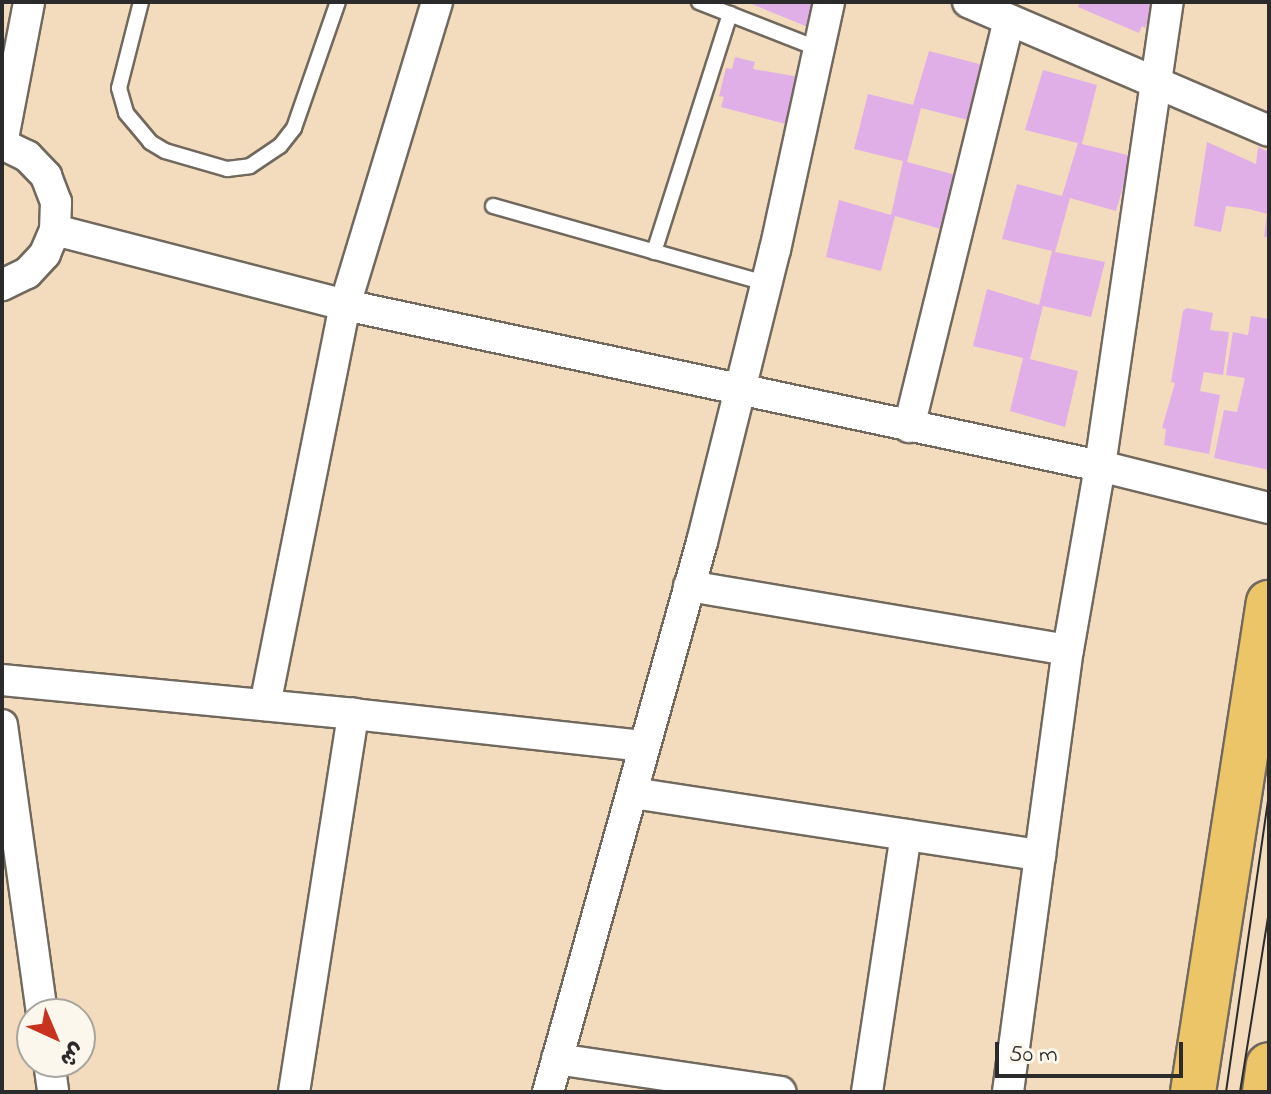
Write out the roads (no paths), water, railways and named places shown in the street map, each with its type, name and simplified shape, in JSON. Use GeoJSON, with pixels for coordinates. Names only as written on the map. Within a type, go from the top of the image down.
{"type":"FeatureCollection","features":[{"type":"Feature","properties":{"kind":"main road"},"geometry":{"type":"LineString","coordinates":[[1193,1092],[1269,603]]}},
{"type":"Feature","properties":{"kind":"main road"},"geometry":{"type":"LineString","coordinates":[[1265,1092],[1269,1065]]}},
{"type":"Feature","properties":{"kind":"street"},"geometry":{"type":"LineString","coordinates":[[2,285],[27,273],[45,254],[55,230],[56,202],[46,176],[27,156],[2,144],[29,2]]}},
{"type":"Feature","properties":{"kind":"street"},"geometry":{"type":"LineString","coordinates":[[265,705],[345,305],[437,2]]}},
{"type":"Feature","properties":{"kind":"street"},"geometry":{"type":"LineString","coordinates":[[548,1092],[689,586],[766,283],[829,2]]}},
{"type":"Feature","properties":{"kind":"street"},"geometry":{"type":"LineString","coordinates":[[968,2],[1269,131]]}},
{"type":"Feature","properties":{"kind":"street"},"geometry":{"type":"LineString","coordinates":[[1008,1092],[1068,650],[1100,466],[1168,2]]}},
{"type":"Feature","properties":{"kind":"street"},"geometry":{"type":"LineString","coordinates":[[909,427],[1009,20]]}},
{"type":"Feature","properties":{"kind":"street"},"geometry":{"type":"LineString","coordinates":[[55,230],[345,305],[1100,466],[1269,508]]}},
{"type":"Feature","properties":{"kind":"street"},"geometry":{"type":"LineString","coordinates":[[689,586],[1068,650]]}},
{"type":"Feature","properties":{"kind":"street"},"geometry":{"type":"LineString","coordinates":[[2,680],[643,746]]}},
{"type":"Feature","properties":{"kind":"street"},"geometry":{"type":"LineString","coordinates":[[294,1092],[353,714]]}},
{"type":"Feature","properties":{"kind":"street"},"geometry":{"type":"LineString","coordinates":[[2,725],[40,998]]}},
{"type":"Feature","properties":{"kind":"street"},"geometry":{"type":"LineString","coordinates":[[633,793],[1040,855]]}},
{"type":"Feature","properties":{"kind":"street"},"geometry":{"type":"LineString","coordinates":[[867,1092],[906,835]]}},
{"type":"Feature","properties":{"kind":"street"},"geometry":{"type":"LineString","coordinates":[[557,1059],[781,1092]]}},
{"type":"Feature","properties":{"kind":"lane"},"geometry":{"type":"LineString","coordinates":[[141,2],[119,88],[126,113],[150,142],[165,151],[227,169],[250,166],[280,146],[294,128],[338,2]]}},
{"type":"Feature","properties":{"kind":"lane"},"geometry":{"type":"LineString","coordinates":[[699,2],[819,49]]}},
{"type":"Feature","properties":{"kind":"lane"},"geometry":{"type":"LineString","coordinates":[[654,252],[730,14]]}},
{"type":"Feature","properties":{"kind":"lane"},"geometry":{"type":"LineString","coordinates":[[493,206],[766,283]]}},
{"type":"Feature","properties":{"kind":"tram line"},"geometry":{"type":"LineString","coordinates":[[1226,1092],[1269,795]]}},
{"type":"Feature","properties":{"kind":"tram line"},"geometry":{"type":"LineString","coordinates":[[1240,1092],[1269,911]]}}]}
